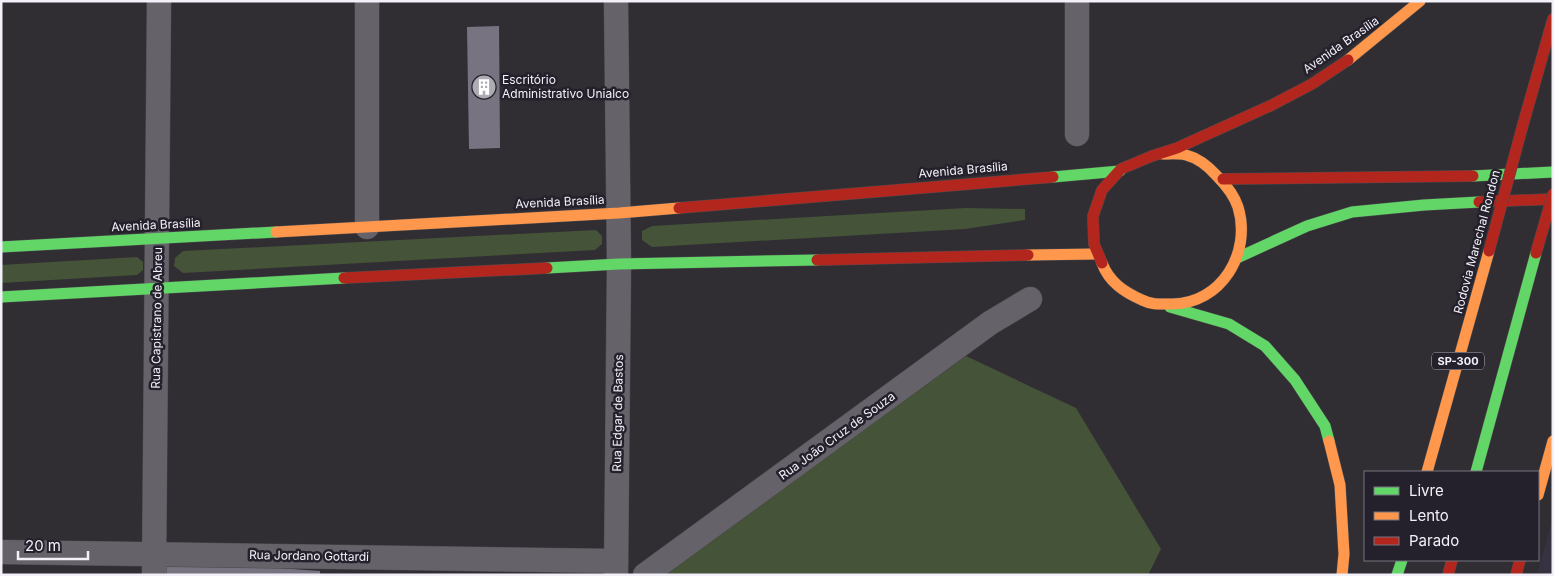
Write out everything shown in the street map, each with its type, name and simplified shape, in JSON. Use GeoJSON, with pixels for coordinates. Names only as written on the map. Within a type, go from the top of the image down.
{"type":"FeatureCollection","features":[{"type":"Feature","properties":{"kind":"main road","name":"Avenida Brasília"},"geometry":{"type":"LineString","coordinates":[[1342,575],[1344,554],[1340,485],[1325,426],[1295,380],[1265,346],[1229,324],[1166,306],[1143,302],[1122,291],[1106,275],[1096,254],[1091,232],[1094,209],[1104,188],[1120,171],[1140,159],[1163,154],[1270,106],[1324,76],[1374,41],[1420,1]]}},
{"type":"Feature","properties":{"kind":"main road","name":"Rodovia Marechal Rondon"},"geometry":{"type":"LineString","coordinates":[[1426,471],[1553,19]]}},
{"type":"Feature","properties":{"kind":"main road","name":"Avenida Brasília"},"geometry":{"type":"LineString","coordinates":[[1163,154],[1186,155],[1206,165],[1223,179],[1235,196],[1242,218],[1242,240],[1238,258],[1229,274],[1217,288],[1202,298],[1184,304],[1166,306]]}},
{"type":"Feature","properties":{"kind":"main road","name":"Avenida Brasília"},"geometry":{"type":"LineString","coordinates":[[1,247],[619,213],[1120,171]]}},
{"type":"Feature","properties":{"kind":"main road"},"geometry":{"type":"LineString","coordinates":[[1223,179],[1491,176],[1553,172]]}},
{"type":"Feature","properties":{"kind":"main road"},"geometry":{"type":"LineString","coordinates":[[1476,471],[1553,194]]}},
{"type":"Feature","properties":{"kind":"main road"},"geometry":{"type":"LineString","coordinates":[[1238,258],[1307,226],[1352,212],[1424,205],[1553,199]]}},
{"type":"Feature","properties":{"kind":"main road"},"geometry":{"type":"LineString","coordinates":[[1,297],[157,287],[619,264],[1096,254]]}},
{"type":"Feature","properties":{"kind":"main road"},"geometry":{"type":"LineString","coordinates":[[1539,491],[1553,441]]}},
{"type":"Feature","properties":{"kind":"main road"},"geometry":{"type":"LineString","coordinates":[[1398,575],[1402,561]]}},
{"type":"Feature","properties":{"kind":"main road"},"geometry":{"type":"LineString","coordinates":[[1448,575],[1452,561]]}},
{"type":"Feature","properties":{"kind":"main road"},"geometry":{"type":"LineString","coordinates":[[1516,575],[1520,561]]}},
{"type":"Feature","properties":{"kind":"street","name":"Rua Capistrano de Abreu"},"geometry":{"type":"LineString","coordinates":[[154,564],[159,1]]}},
{"type":"Feature","properties":{"kind":"street"},"geometry":{"type":"LineString","coordinates":[[367,1],[367,227]]}},
{"type":"Feature","properties":{"kind":"street","name":"Rua Edgar de Bastos"},"geometry":{"type":"LineString","coordinates":[[616,1],[619,213],[616,568]]}},
{"type":"Feature","properties":{"kind":"street"},"geometry":{"type":"LineString","coordinates":[[1077,1],[1078,134]]}},
{"type":"Feature","properties":{"kind":"street","name":"Rua João Cruz de Souza"},"geometry":{"type":"LineString","coordinates":[[644,575],[990,323],[1030,299]]}},
{"type":"Feature","properties":{"kind":"street","name":"Rua Jordano Gottardi"},"geometry":{"type":"LineString","coordinates":[[1,552],[154,564],[616,568]]}},
{"type":"Feature","properties":{"kind":"shaded area"},"geometry":{"type":"Polygon","coordinates":[[[1553,517],[1553,575],[1537,575],[1553,517]]]}},
{"type":"Feature","properties":{"kind":"green space"},"geometry":{"type":"Polygon","coordinates":[[[966,208],[1025,209],[1025,220],[965,229],[652,247],[642,240],[642,231],[652,226],[966,208]]]}},
{"type":"Feature","properties":{"kind":"green space"},"geometry":{"type":"Polygon","coordinates":[[[596,230],[602,236],[602,244],[595,250],[183,273],[174,266],[175,258],[183,251],[596,230]]]}},
{"type":"Feature","properties":{"kind":"green space"},"geometry":{"type":"Polygon","coordinates":[[[137,257],[143,262],[143,270],[137,275],[1,283],[1,265],[137,257]]]}},
{"type":"Feature","properties":{"kind":"green space"},"geometry":{"type":"Polygon","coordinates":[[[966,356],[1076,408],[1161,549],[1148,575],[662,575],[966,356]]]}},
{"type":"Feature","properties":{"kind":"building","name":"Escritório Administrativo Unialco"},"geometry":{"type":"Polygon","coordinates":[[[499,26],[500,148],[469,149],[467,27],[499,26]]]}},
{"type":"Feature","properties":{"kind":"building"},"geometry":{"type":"Polygon","coordinates":[[[157,559],[320,571],[320,575],[157,575],[157,559]]]}},
{"type":"Feature","properties":{"kind":"traffic: fast"},"geometry":{"type":"LineString","coordinates":[[1053,177],[1120,171]]}},
{"type":"Feature","properties":{"kind":"traffic: fast"},"geometry":{"type":"LineString","coordinates":[[1473,176],[1553,172]]}},
{"type":"Feature","properties":{"kind":"traffic: fast"},"geometry":{"type":"LineString","coordinates":[[1237,258],[1307,226],[1352,212],[1479,202]]}},
{"type":"Feature","properties":{"kind":"traffic: fast"},"geometry":{"type":"LineString","coordinates":[[1,247],[276,232]]}},
{"type":"Feature","properties":{"kind":"traffic: fast"},"geometry":{"type":"LineString","coordinates":[[1476,471],[1536,253]]}},
{"type":"Feature","properties":{"kind":"traffic: fast"},"geometry":{"type":"LineString","coordinates":[[547,268],[619,264],[817,260]]}},
{"type":"Feature","properties":{"kind":"traffic: fast"},"geometry":{"type":"LineString","coordinates":[[1,297],[344,278]]}},
{"type":"Feature","properties":{"kind":"traffic: fast"},"geometry":{"type":"LineString","coordinates":[[1170,307],[1229,324],[1265,346],[1295,380],[1325,426],[1329,441]]}},
{"type":"Feature","properties":{"kind":"traffic: fast"},"geometry":{"type":"LineString","coordinates":[[1397,575],[1402,561]]}},
{"type":"Feature","properties":{"kind":"traffic: slow"},"geometry":{"type":"LineString","coordinates":[[1348,60],[1420,1]]}},
{"type":"Feature","properties":{"kind":"traffic: slow"},"geometry":{"type":"LineString","coordinates":[[1102,263],[1109,276],[1123,290],[1146,302],[1157,304],[1189,302],[1205,295],[1229,273],[1236,258],[1240,242],[1241,224],[1238,207],[1234,198],[1220,179],[1199,161],[1183,154],[1163,154]]}},
{"type":"Feature","properties":{"kind":"traffic: slow"},"geometry":{"type":"LineString","coordinates":[[276,232],[679,208]]}},
{"type":"Feature","properties":{"kind":"traffic: slow"},"geometry":{"type":"LineString","coordinates":[[1427,471],[1489,251]]}},
{"type":"Feature","properties":{"kind":"traffic: slow"},"geometry":{"type":"LineString","coordinates":[[1028,255],[1096,254]]}},
{"type":"Feature","properties":{"kind":"traffic: slow"},"geometry":{"type":"LineString","coordinates":[[1329,441],[1340,485],[1344,554],[1342,575]]}},
{"type":"Feature","properties":{"kind":"traffic: slow"},"geometry":{"type":"LineString","coordinates":[[1539,491],[1553,441]]}},
{"type":"Feature","properties":{"kind":"traffic: jam"},"geometry":{"type":"LineString","coordinates":[[1522,128],[1553,19]]}},
{"type":"Feature","properties":{"kind":"traffic: jam"},"geometry":{"type":"LineString","coordinates":[[1102,263],[1094,244],[1093,216],[1102,190],[1121,169],[1177,148],[1272,105],[1312,84],[1348,60]]}},
{"type":"Feature","properties":{"kind":"traffic: jam"},"geometry":{"type":"LineString","coordinates":[[1489,251],[1522,128]]}},
{"type":"Feature","properties":{"kind":"traffic: jam"},"geometry":{"type":"LineString","coordinates":[[1223,179],[1473,176]]}},
{"type":"Feature","properties":{"kind":"traffic: jam"},"geometry":{"type":"LineString","coordinates":[[679,208],[1053,177]]}},
{"type":"Feature","properties":{"kind":"traffic: jam"},"geometry":{"type":"LineString","coordinates":[[1536,253],[1553,194]]}},
{"type":"Feature","properties":{"kind":"traffic: jam"},"geometry":{"type":"LineString","coordinates":[[1479,202],[1553,199]]}},
{"type":"Feature","properties":{"kind":"traffic: jam"},"geometry":{"type":"LineString","coordinates":[[817,260],[1028,255]]}},
{"type":"Feature","properties":{"kind":"traffic: jam"},"geometry":{"type":"LineString","coordinates":[[344,278],[547,268]]}},
{"type":"Feature","properties":{"kind":"traffic: jam"},"geometry":{"type":"LineString","coordinates":[[1448,575],[1452,561]]}},
{"type":"Feature","properties":{"kind":"traffic: jam"},"geometry":{"type":"LineString","coordinates":[[1516,575],[1520,561]]}},
{"type":"Feature","properties":{"kind":"place","name":"Escritório Administrativo Unialco"},"geometry":{"type":"Point","coordinates":[484,87]}}]}
